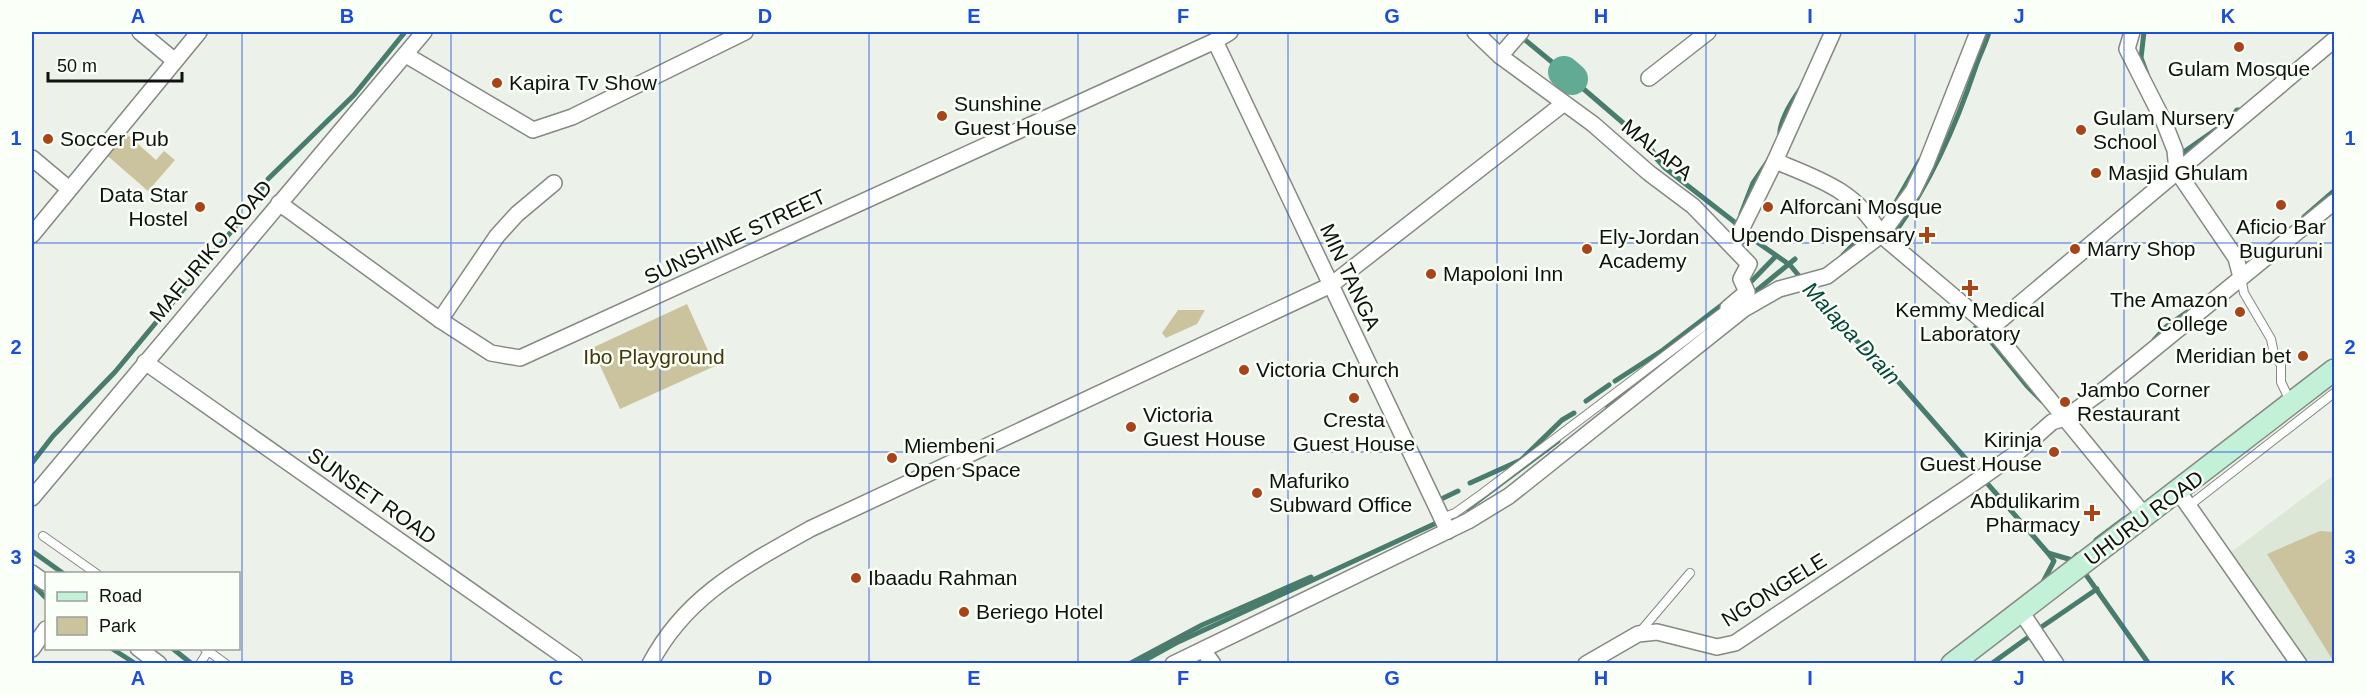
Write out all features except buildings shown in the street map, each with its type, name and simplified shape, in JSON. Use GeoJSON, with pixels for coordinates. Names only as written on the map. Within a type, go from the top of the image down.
{"type":"FeatureCollection","features":[{"type":"Feature","properties":{"kind":"main road","name":"UHURU ROAD"},"geometry":{"type":"LineString","coordinates":[[1952,663],[2145,516],[2184,498],[2334,370]]}},
{"type":"Feature","properties":{"kind":"street"},"geometry":{"type":"LineString","coordinates":[[140,32],[175,61]]}},
{"type":"Feature","properties":{"kind":"street"},"geometry":{"type":"LineString","coordinates":[[32,235],[199,32]]}},
{"type":"Feature","properties":{"kind":"street","name":"MAFURIKO ROAD"},"geometry":{"type":"LineString","coordinates":[[32,498],[424,32]]}},
{"type":"Feature","properties":{"kind":"street"},"geometry":{"type":"LineString","coordinates":[[406,55],[533,130],[572,117],[745,32]]}},
{"type":"Feature","properties":{"kind":"street","name":"SUNSHINE STREET"},"geometry":{"type":"LineString","coordinates":[[279,202],[440,320],[491,353],[520,358],[1215,41],[1230,32]]}},
{"type":"Feature","properties":{"kind":"street","name":"MALAPA"},"geometry":{"type":"LineString","coordinates":[[1474,32],[1500,56],[1593,124],[1649,173],[1693,206],[1749,264],[1741,279],[1745,287],[1728,308]]}},
{"type":"Feature","properties":{"kind":"street"},"geometry":{"type":"LineString","coordinates":[[1500,56],[1521,32]]}},
{"type":"Feature","properties":{"kind":"street"},"geometry":{"type":"LineString","coordinates":[[1649,78],[1708,32]]}},
{"type":"Feature","properties":{"kind":"street"},"geometry":{"type":"LineString","coordinates":[[1736,240],[1775,161],[1833,32]]}},
{"type":"Feature","properties":{"kind":"street"},"geometry":{"type":"LineString","coordinates":[[1173,663],[1203,650],[1445,525],[1509,496],[1744,309],[1779,289],[1827,276],[1881,235],[1913,191],[1926,164],[1978,32]]}},
{"type":"Feature","properties":{"kind":"street"},"geometry":{"type":"LineString","coordinates":[[2132,32],[2127,49],[2164,122],[2175,150],[2177,171],[2236,258],[2241,277]]}},
{"type":"Feature","properties":{"kind":"street"},"geometry":{"type":"LineString","coordinates":[[1991,328],[2334,40]]}},
{"type":"Feature","properties":{"kind":"street","name":"MIN TANGA"},"geometry":{"type":"LineString","coordinates":[[1215,41],[1445,525]]}},
{"type":"Feature","properties":{"kind":"street"},"geometry":{"type":"LineString","coordinates":[[650,663],[667,634],[708,590],[810,529],[1331,285],[1563,104]]}},
{"type":"Feature","properties":{"kind":"street"},"geometry":{"type":"LineString","coordinates":[[32,158],[69,189]]}},
{"type":"Feature","properties":{"kind":"street"},"geometry":{"type":"LineString","coordinates":[[1775,161],[1835,186],[1870,215],[1881,235],[1991,328],[2145,516]]}},
{"type":"Feature","properties":{"kind":"street"},"geometry":{"type":"LineString","coordinates":[[440,320],[496,236],[517,214],[554,183]]}},
{"type":"Feature","properties":{"kind":"street","name":"NGONGELE"},"geometry":{"type":"LineString","coordinates":[[1586,663],[1638,634],[1658,632],[1717,647],[1735,643],[1968,487],[2018,452],[2052,422],[2065,418],[2105,389],[2334,202]]}},
{"type":"Feature","properties":{"kind":"street"},"geometry":{"type":"LineString","coordinates":[[1728,308],[1744,309]]}},
{"type":"Feature","properties":{"kind":"street","name":"SUNSET ROAD"},"geometry":{"type":"LineString","coordinates":[[145,362],[575,663]]}},
{"type":"Feature","properties":{"kind":"street"},"geometry":{"type":"LineString","coordinates":[[2184,498],[2300,663]]}},
{"type":"Feature","properties":{"kind":"street"},"geometry":{"type":"LineString","coordinates":[[32,573],[45,582]]}},
{"type":"Feature","properties":{"kind":"street"},"geometry":{"type":"LineString","coordinates":[[2020,610],[2056,663]]}},
{"type":"Feature","properties":{"kind":"street"},"geometry":{"type":"LineString","coordinates":[[32,649],[45,630]]}},
{"type":"Feature","properties":{"kind":"street"},"geometry":{"type":"LineString","coordinates":[[141,650],[159,663]]}},
{"type":"Feature","properties":{"kind":"street"},"geometry":{"type":"LineString","coordinates":[[1203,650],[1214,663]]}},
{"type":"Feature","properties":{"kind":"lane"},"geometry":{"type":"LineString","coordinates":[[2241,277],[2244,293],[2271,339],[2274,354],[2281,365],[2281,382],[2292,404]]}},
{"type":"Feature","properties":{"kind":"lane"},"geometry":{"type":"LineString","coordinates":[[1445,525],[1455,513],[1728,308]]}},
{"type":"Feature","properties":{"kind":"lane"},"geometry":{"type":"LineString","coordinates":[[2184,498],[2334,393]]}},
{"type":"Feature","properties":{"kind":"lane"},"geometry":{"type":"LineString","coordinates":[[43,536],[96,572]]}},
{"type":"Feature","properties":{"kind":"lane"},"geometry":{"type":"LineString","coordinates":[[1638,634],[1690,573]]}},
{"type":"Feature","properties":{"kind":"lane"},"geometry":{"type":"LineString","coordinates":[[200,663],[206,650],[226,663]]}},
{"type":"Feature","properties":{"kind":"shaded area"},"geometry":{"type":"Polygon","coordinates":[[[2334,475],[2334,663],[2309,663],[2229,558],[2230,553],[2334,475]]]}},
{"type":"Feature","properties":{"kind":"green space"},"geometry":{"type":"Polygon","coordinates":[[[121,129],[156,160],[164,151],[175,160],[148,191],[102,151],[121,129]]]}},
{"type":"Feature","properties":{"kind":"green space","name":"Ibo Playground"},"geometry":{"type":"Polygon","coordinates":[[[687,304],[715,366],[620,409],[592,348],[687,304]]]}},
{"type":"Feature","properties":{"kind":"green space"},"geometry":{"type":"Polygon","coordinates":[[[1178,310],[1205,310],[1197,324],[1166,338],[1162,333],[1178,310]]]}},
{"type":"Feature","properties":{"kind":"green space"},"geometry":{"type":"Polygon","coordinates":[[[2320,531],[2334,532],[2334,658],[2332,659],[2267,554],[2320,531]]]}},
{"type":"Feature","properties":{"kind":"waterway"},"geometry":{"type":"LineString","coordinates":[[268,179],[354,95],[405,32]]}},
{"type":"Feature","properties":{"kind":"waterway"},"geometry":{"type":"LineString","coordinates":[[1896,231],[1921,193],[1942,152],[1989,32]]}},
{"type":"Feature","properties":{"kind":"waterway"},"geometry":{"type":"LineString","coordinates":[[2144,32],[2141,58],[2147,74]]}},
{"type":"Feature","properties":{"kind":"waterway","name":"Malapa Drain"},"geometry":{"type":"LineString","coordinates":[[1519,35],[1564,72]]}},
{"type":"Feature","properties":{"kind":"waterway","name":"Malapa Drain"},"geometry":{"type":"LineString","coordinates":[[1564,72],[1572,79]]}},
{"type":"Feature","properties":{"kind":"waterway","name":"Malapa Drain"},"geometry":{"type":"LineString","coordinates":[[1572,79],[1650,146],[1656,158],[1665,168],[1737,224],[1736,226],[1741,231],[1790,265],[1839,324],[1890,372],[2048,553],[2072,560],[2077,555]]}},
{"type":"Feature","properties":{"kind":"waterway"},"geometry":{"type":"LineString","coordinates":[[1781,141],[1782,121],[1801,88]]}},
{"type":"Feature","properties":{"kind":"waterway"},"geometry":{"type":"LineString","coordinates":[[2230,119],[2237,110],[2246,110]]}},
{"type":"Feature","properties":{"kind":"waterway"},"geometry":{"type":"LineString","coordinates":[[2178,156],[2218,128]]}},
{"type":"Feature","properties":{"kind":"waterway"},"geometry":{"type":"LineString","coordinates":[[1896,202],[1920,160]]}},
{"type":"Feature","properties":{"kind":"waterway"},"geometry":{"type":"LineString","coordinates":[[1741,214],[1753,183],[1768,161]]}},
{"type":"Feature","properties":{"kind":"waterway"},"geometry":{"type":"LineString","coordinates":[[253,207],[264,184]]}},
{"type":"Feature","properties":{"kind":"waterway"},"geometry":{"type":"LineString","coordinates":[[2304,217],[2334,191]]}},
{"type":"Feature","properties":{"kind":"waterway"},"geometry":{"type":"LineString","coordinates":[[32,463],[53,436],[115,372],[240,221]]}},
{"type":"Feature","properties":{"kind":"waterway"},"geometry":{"type":"LineString","coordinates":[[1843,255],[1867,231]]}},
{"type":"Feature","properties":{"kind":"waterway"},"geometry":{"type":"LineString","coordinates":[[1746,287],[1776,256]]}},
{"type":"Feature","properties":{"kind":"waterway"},"geometry":{"type":"LineString","coordinates":[[1750,296],[1795,259]]}},
{"type":"Feature","properties":{"kind":"waterway"},"geometry":{"type":"LineString","coordinates":[[1615,381],[1663,350],[1727,301]]}},
{"type":"Feature","properties":{"kind":"waterway"},"geometry":{"type":"LineString","coordinates":[[2154,340],[2167,326],[2193,308]]}},
{"type":"Feature","properties":{"kind":"waterway"},"geometry":{"type":"LineString","coordinates":[[1979,329],[1975,328],[1984,333],[2042,401]]}},
{"type":"Feature","properties":{"kind":"waterway"},"geometry":{"type":"LineString","coordinates":[[1586,401],[1609,385]]}},
{"type":"Feature","properties":{"kind":"waterway"},"geometry":{"type":"LineString","coordinates":[[1606,405],[1627,388]]}},
{"type":"Feature","properties":{"kind":"waterway"},"geometry":{"type":"LineString","coordinates":[[1470,483],[1521,460],[1562,420],[1574,413]]}},
{"type":"Feature","properties":{"kind":"waterway"},"geometry":{"type":"LineString","coordinates":[[1467,509],[1558,441]]}},
{"type":"Feature","properties":{"kind":"waterway"},"geometry":{"type":"LineString","coordinates":[[1435,502],[1458,491]]}},
{"type":"Feature","properties":{"kind":"waterway"},"geometry":{"type":"LineString","coordinates":[[2096,540],[2124,519]]}},
{"type":"Feature","properties":{"kind":"waterway"},"geometry":{"type":"LineString","coordinates":[[1138,664],[1176,643],[1443,520]]}},
{"type":"Feature","properties":{"kind":"waterway"},"geometry":{"type":"LineString","coordinates":[[32,551],[61,572]]}},
{"type":"Feature","properties":{"kind":"waterway"},"geometry":{"type":"LineString","coordinates":[[2042,584],[2054,561],[2048,553]]}},
{"type":"Feature","properties":{"kind":"waterway","name":"Malapa Drain"},"geometry":{"type":"LineString","coordinates":[[2084,572],[2149,664]]}},
{"type":"Feature","properties":{"kind":"waterway"},"geometry":{"type":"LineString","coordinates":[[1129,664],[1202,625],[1311,577]]}},
{"type":"Feature","properties":{"kind":"waterway"},"geometry":{"type":"LineString","coordinates":[[32,584],[45,597]]}},
{"type":"Feature","properties":{"kind":"waterway"},"geometry":{"type":"LineString","coordinates":[[2040,628],[2097,589]]}},
{"type":"Feature","properties":{"kind":"waterway"},"geometry":{"type":"LineString","coordinates":[[1991,664],[2030,636]]}},
{"type":"Feature","properties":{"kind":"waterway"},"geometry":{"type":"LineString","coordinates":[[114,650],[136,664]]}},
{"type":"Feature","properties":{"kind":"waterway"},"geometry":{"type":"LineString","coordinates":[[174,650],[192,664]]}},
{"type":"Feature","properties":{"kind":"place","name":"Gulam Mosque"},"geometry":{"type":"Point","coordinates":[2239,47]}},
{"type":"Feature","properties":{"kind":"place","name":"Kapira Tv Show"},"geometry":{"type":"Point","coordinates":[497,83]}},
{"type":"Feature","properties":{"kind":"place","name":"Sunshine Guest House"},"geometry":{"type":"Point","coordinates":[942,116]}},
{"type":"Feature","properties":{"kind":"place","name":"Gulam Nursery School"},"geometry":{"type":"Point","coordinates":[2081,130]}},
{"type":"Feature","properties":{"kind":"place","name":"Soccer Pub"},"geometry":{"type":"Point","coordinates":[48,139]}},
{"type":"Feature","properties":{"kind":"place","name":"Masjid Ghulam"},"geometry":{"type":"Point","coordinates":[2096,173]}},
{"type":"Feature","properties":{"kind":"place","name":"Aficio Bar Buguruni"},"geometry":{"type":"Point","coordinates":[2281,205]}},
{"type":"Feature","properties":{"kind":"place","name":"Data Star Hostel"},"geometry":{"type":"Point","coordinates":[200,207]}},
{"type":"Feature","properties":{"kind":"place","name":"Alforcani Mosque"},"geometry":{"type":"Point","coordinates":[1768,207]}},
{"type":"Feature","properties":{"kind":"place","name":"Upendo Dispensary"},"geometry":{"type":"Point","coordinates":[1927,235]}},
{"type":"Feature","properties":{"kind":"place","name":"Ely-Jordan Academy"},"geometry":{"type":"Point","coordinates":[1587,249]}},
{"type":"Feature","properties":{"kind":"place","name":"Marry Shop"},"geometry":{"type":"Point","coordinates":[2075,249]}},
{"type":"Feature","properties":{"kind":"place","name":"Mapoloni Inn"},"geometry":{"type":"Point","coordinates":[1431,274]}},
{"type":"Feature","properties":{"kind":"place","name":"Kemmy Medical Laboratory"},"geometry":{"type":"Point","coordinates":[1970,288]}},
{"type":"Feature","properties":{"kind":"place","name":"The Amazon College"},"geometry":{"type":"Point","coordinates":[2240,312]}},
{"type":"Feature","properties":{"kind":"place","name":"Meridian bet"},"geometry":{"type":"Point","coordinates":[2303,356]}},
{"type":"Feature","properties":{"kind":"place","name":"Victoria Church"},"geometry":{"type":"Point","coordinates":[1244,370]}},
{"type":"Feature","properties":{"kind":"place","name":"Cresta Guest House"},"geometry":{"type":"Point","coordinates":[1354,398]}},
{"type":"Feature","properties":{"kind":"place","name":"Jambo Corner Restaurant"},"geometry":{"type":"Point","coordinates":[2065,402]}},
{"type":"Feature","properties":{"kind":"place","name":"Victoria Guest House"},"geometry":{"type":"Point","coordinates":[1131,427]}},
{"type":"Feature","properties":{"kind":"place","name":"Kirinja Guest House"},"geometry":{"type":"Point","coordinates":[2054,452]}},
{"type":"Feature","properties":{"kind":"place","name":"Miembeni Open Space"},"geometry":{"type":"Point","coordinates":[892,458]}},
{"type":"Feature","properties":{"kind":"place","name":"Mafuriko Subward Office"},"geometry":{"type":"Point","coordinates":[1257,493]}},
{"type":"Feature","properties":{"kind":"place","name":"Abdulikarim Pharmacy"},"geometry":{"type":"Point","coordinates":[2092,513]}},
{"type":"Feature","properties":{"kind":"place","name":"Ibaadu Rahman"},"geometry":{"type":"Point","coordinates":[856,578]}},
{"type":"Feature","properties":{"kind":"place","name":"Beriego Hotel"},"geometry":{"type":"Point","coordinates":[964,612]}}]}
